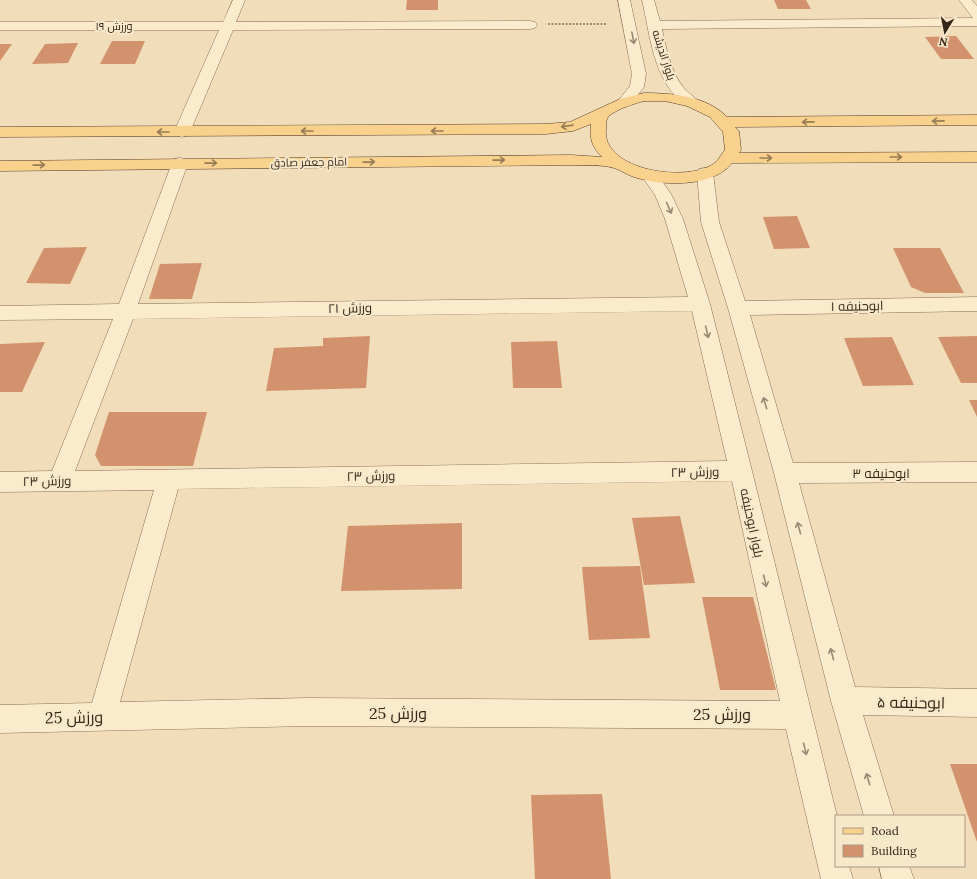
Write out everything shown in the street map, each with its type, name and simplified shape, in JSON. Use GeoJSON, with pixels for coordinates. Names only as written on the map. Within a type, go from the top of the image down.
{"type":"FeatureCollection","features":[{"type":"Feature","properties":{"kind":"main road"},"geometry":{"type":"LineString","coordinates":[[0,132],[546,129],[573,126],[625,102],[644,97],[665,97],[692,103],[715,114],[731,131],[733,150],[721,166],[698,176],[668,179],[638,173],[617,163],[604,150],[597,136],[599,121],[603,113]]}},
{"type":"Feature","properties":{"kind":"main road"},"geometry":{"type":"LineString","coordinates":[[722,122],[977,120]]}},
{"type":"Feature","properties":{"kind":"main road"},"geometry":{"type":"LineString","coordinates":[[727,158],[977,156]]}},
{"type":"Feature","properties":{"kind":"main road","name":"امام جعفر صادق"},"geometry":{"type":"LineString","coordinates":[[0,166],[571,160],[617,163]]}},
{"type":"Feature","properties":{"kind":"street"},"geometry":{"type":"LineString","coordinates":[[182,132],[239,0]]}},
{"type":"Feature","properties":{"kind":"street","name":"بلوار اندیشه"},"geometry":{"type":"LineString","coordinates":[[624,0],[640,74],[637,87],[625,102]]}},
{"type":"Feature","properties":{"kind":"street","name":"بلوار اندیشه"},"geometry":{"type":"LineString","coordinates":[[648,0],[660,46],[671,78],[676,89],[692,103]]}},
{"type":"Feature","properties":{"kind":"street"},"geometry":{"type":"LineString","coordinates":[[965,0],[977,16]]}},
{"type":"Feature","properties":{"kind":"street"},"geometry":{"type":"LineString","coordinates":[[655,25],[977,22]]}},
{"type":"Feature","properties":{"kind":"street","name":"ورزش ۱۹"},"geometry":{"type":"LineString","coordinates":[[0,26],[530,24]]}},
{"type":"Feature","properties":{"kind":"street"},"geometry":{"type":"LineString","coordinates":[[60,481],[126,311],[180,164]]}},
{"type":"Feature","properties":{"kind":"street"},"geometry":{"type":"LineString","coordinates":[[705,173],[710,222],[738,308],[785,473],[845,701],[879,815]]}},
{"type":"Feature","properties":{"kind":"street","name":"بلوار ابوحنیفه"},"geometry":{"type":"LineString","coordinates":[[649,175],[663,194],[674,219],[700,304],[741,471],[750,518],[796,715],[837,879]]}},
{"type":"Feature","properties":{"kind":"street","name":"ورزش ۲۱"},"geometry":{"type":"LineString","coordinates":[[0,313],[700,304]]}},
{"type":"Feature","properties":{"kind":"street","name":"ابوحنیفه ۱"},"geometry":{"type":"LineString","coordinates":[[738,308],[977,304]]}},
{"type":"Feature","properties":{"kind":"street","name":"ورزش ۲۳"},"geometry":{"type":"LineString","coordinates":[[0,482],[741,471]]}},
{"type":"Feature","properties":{"kind":"street","name":"ابوحنیفه ۳"},"geometry":{"type":"LineString","coordinates":[[785,473],[977,472]]}},
{"type":"Feature","properties":{"kind":"street"},"geometry":{"type":"LineString","coordinates":[[102,717],[169,479]]}},
{"type":"Feature","properties":{"kind":"street","name":"ابوحنیفه ۵"},"geometry":{"type":"LineString","coordinates":[[845,701],[977,703]]}},
{"type":"Feature","properties":{"kind":"street","name":"ورزش 25"},"geometry":{"type":"LineString","coordinates":[[0,719],[307,712],[796,715]]}},
{"type":"Feature","properties":{"kind":"street"},"geometry":{"type":"LineString","coordinates":[[894,867],[898,879]]}},
{"type":"Feature","properties":{"kind":"path"},"geometry":{"type":"LineString","coordinates":[[530,24],[630,24]]}},
{"type":"Feature","properties":{"kind":"building"},"geometry":{"type":"Polygon","coordinates":[[[407,0],[438,0],[438,10],[406,10],[407,0]]]}},
{"type":"Feature","properties":{"kind":"building"},"geometry":{"type":"Polygon","coordinates":[[[774,0],[806,0],[811,9],[778,9],[774,0]]]}},
{"type":"Feature","properties":{"kind":"building"},"geometry":{"type":"Polygon","coordinates":[[[956,36],[974,59],[941,59],[925,37],[956,36]]]}},
{"type":"Feature","properties":{"kind":"building"},"geometry":{"type":"Polygon","coordinates":[[[112,41],[145,41],[135,64],[100,64],[112,41]]]}},
{"type":"Feature","properties":{"kind":"building"},"geometry":{"type":"Polygon","coordinates":[[[78,43],[68,63],[32,64],[45,44],[78,43]]]}},
{"type":"Feature","properties":{"kind":"building"},"geometry":{"type":"Polygon","coordinates":[[[0,44],[12,44],[0,61],[0,44]]]}},
{"type":"Feature","properties":{"kind":"building"},"geometry":{"type":"Polygon","coordinates":[[[797,216],[810,248],[774,249],[763,217],[797,216]]]}},
{"type":"Feature","properties":{"kind":"building"},"geometry":{"type":"Polygon","coordinates":[[[87,247],[70,284],[26,283],[44,248],[87,247]]]}},
{"type":"Feature","properties":{"kind":"building"},"geometry":{"type":"Polygon","coordinates":[[[893,248],[940,248],[964,293],[925,293],[911,287],[893,248]]]}},
{"type":"Feature","properties":{"kind":"building"},"geometry":{"type":"Polygon","coordinates":[[[202,263],[192,299],[149,299],[160,264],[202,263]]]}},
{"type":"Feature","properties":{"kind":"building"},"geometry":{"type":"Polygon","coordinates":[[[370,336],[366,388],[266,391],[274,348],[323,346],[323,338],[370,336]]]}},
{"type":"Feature","properties":{"kind":"building"},"geometry":{"type":"Polygon","coordinates":[[[977,336],[977,383],[961,383],[938,337],[977,336]]]}},
{"type":"Feature","properties":{"kind":"building"},"geometry":{"type":"Polygon","coordinates":[[[892,337],[914,385],[863,386],[844,338],[892,337]]]}},
{"type":"Feature","properties":{"kind":"building"},"geometry":{"type":"Polygon","coordinates":[[[557,341],[562,388],[513,388],[511,342],[557,341]]]}},
{"type":"Feature","properties":{"kind":"building"},"geometry":{"type":"Polygon","coordinates":[[[45,342],[22,392],[0,392],[0,344],[45,342]]]}},
{"type":"Feature","properties":{"kind":"building"},"geometry":{"type":"Polygon","coordinates":[[[969,400],[977,400],[977,417],[969,400]]]}},
{"type":"Feature","properties":{"kind":"building"},"geometry":{"type":"Polygon","coordinates":[[[109,412],[207,412],[193,466],[101,466],[95,455],[109,412]]]}},
{"type":"Feature","properties":{"kind":"building"},"geometry":{"type":"Polygon","coordinates":[[[680,516],[695,583],[644,585],[632,518],[680,516]]]}},
{"type":"Feature","properties":{"kind":"building"},"geometry":{"type":"Polygon","coordinates":[[[462,523],[462,589],[341,591],[348,526],[462,523]]]}},
{"type":"Feature","properties":{"kind":"building"},"geometry":{"type":"Polygon","coordinates":[[[640,566],[650,638],[589,640],[582,567],[640,566]]]}},
{"type":"Feature","properties":{"kind":"building"},"geometry":{"type":"Polygon","coordinates":[[[702,597],[753,597],[776,690],[720,690],[702,597]]]}},
{"type":"Feature","properties":{"kind":"building"},"geometry":{"type":"Polygon","coordinates":[[[950,764],[977,764],[977,842],[950,764]]]}},
{"type":"Feature","properties":{"kind":"building"},"geometry":{"type":"Polygon","coordinates":[[[602,794],[611,879],[535,879],[531,795],[602,794]]]}}]}
